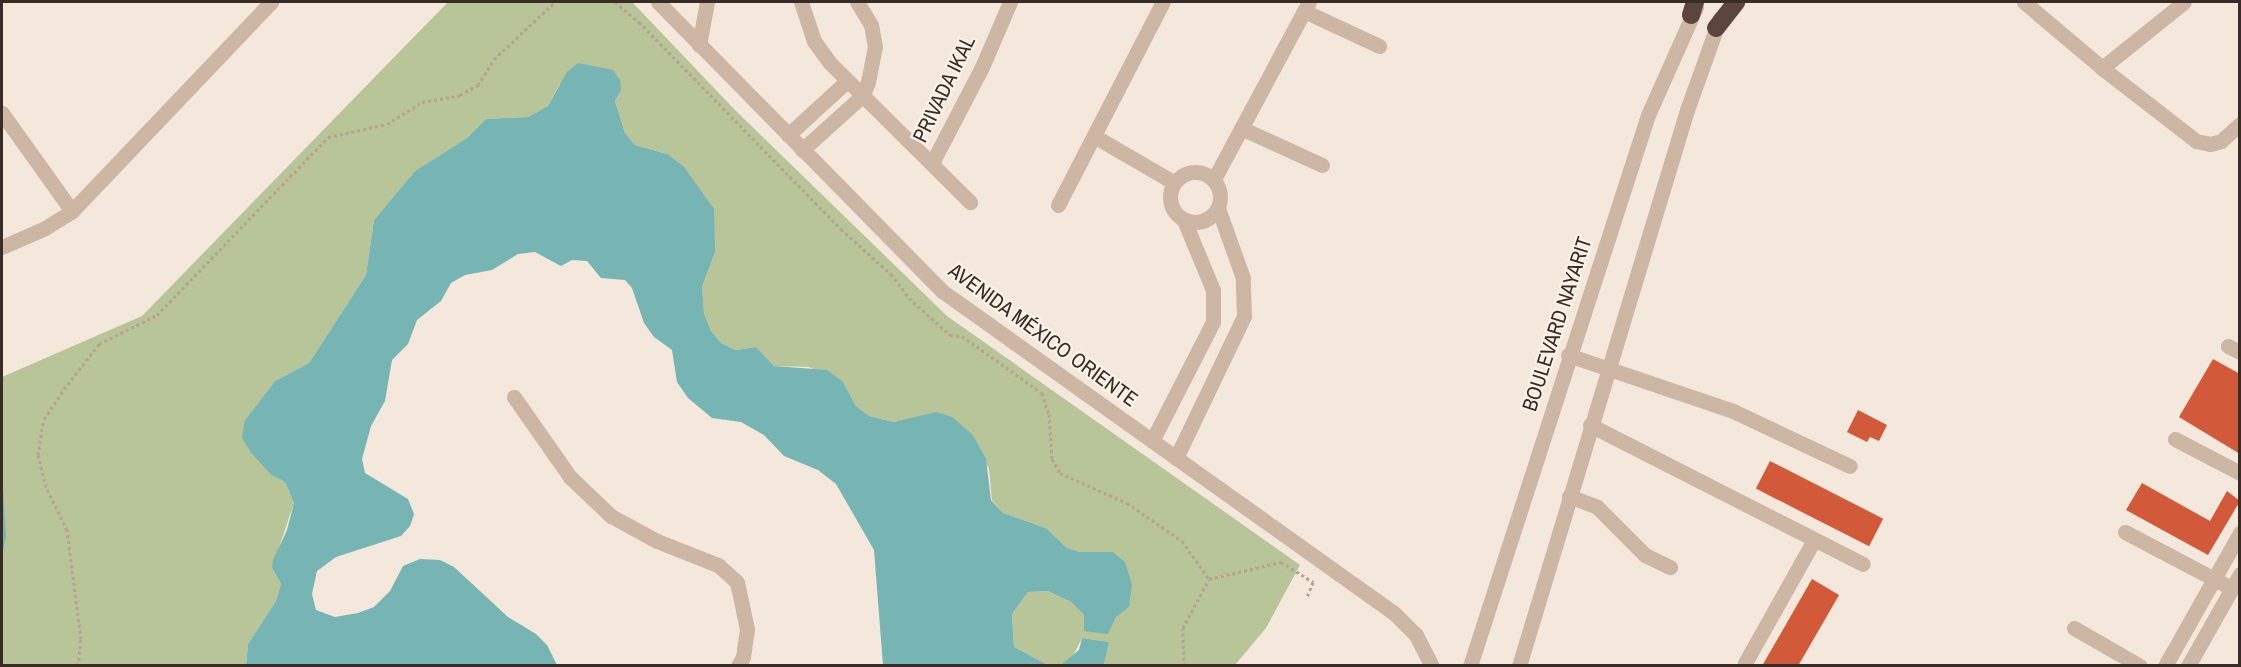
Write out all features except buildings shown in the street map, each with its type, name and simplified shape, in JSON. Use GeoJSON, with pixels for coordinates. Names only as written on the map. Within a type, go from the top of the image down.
{"type":"FeatureCollection","features":[{"type":"Feature","properties":{"kind":"highway"},"geometry":{"type":"LineString","coordinates":[[1716,28],[1736,2]]}},
{"type":"Feature","properties":{"kind":"street"},"geometry":{"type":"LineString","coordinates":[[2,247],[45,228],[72,211],[271,2]]}},
{"type":"Feature","properties":{"kind":"street","name":"AVENIDA MÉXICO ORIENTE"},"geometry":{"type":"LineString","coordinates":[[658,2],[942,291],[1394,613],[1416,635],[1432,666]]}},
{"type":"Feature","properties":{"kind":"street"},"geometry":{"type":"LineString","coordinates":[[699,45],[707,2]]}},
{"type":"Feature","properties":{"kind":"street","name":"PRIVADA IKAL"},"geometry":{"type":"LineString","coordinates":[[801,2],[814,40],[847,81],[970,202]]}},
{"type":"Feature","properties":{"kind":"street"},"geometry":{"type":"LineString","coordinates":[[802,150],[863,96],[875,47],[871,25],[857,2]]}},
{"type":"Feature","properties":{"kind":"street","name":"PRIVADA IKAL"},"geometry":{"type":"LineString","coordinates":[[932,163],[982,67],[1010,2]]}},
{"type":"Feature","properties":{"kind":"street"},"geometry":{"type":"LineString","coordinates":[[1058,205],[1163,2]]}},
{"type":"Feature","properties":{"kind":"street"},"geometry":{"type":"LineString","coordinates":[[1520,666],[1607,368],[1716,28],[1728,2]]}},
{"type":"Feature","properties":{"kind":"street"},"geometry":{"type":"LineString","coordinates":[[2024,2],[2102,68],[2196,141],[2210,144],[2221,141],[2240,124]]}},
{"type":"Feature","properties":{"kind":"street"},"geometry":{"type":"LineString","coordinates":[[2102,68],[2184,2]]}},
{"type":"Feature","properties":{"kind":"street"},"geometry":{"type":"LineString","coordinates":[[1214,179],[1306,6],[1379,46]]}},
{"type":"Feature","properties":{"kind":"street","name":"BOULEVARD NAYARIT"},"geometry":{"type":"LineString","coordinates":[[1470,666],[1483,635],[1568,355],[1648,115],[1695,6]]}},
{"type":"Feature","properties":{"kind":"street"},"geometry":{"type":"LineString","coordinates":[[788,135],[847,81]]}},
{"type":"Feature","properties":{"kind":"street"},"geometry":{"type":"LineString","coordinates":[[2,113],[72,211]]}},
{"type":"Feature","properties":{"kind":"street"},"geometry":{"type":"LineString","coordinates":[[1241,128],[1322,165]]}},
{"type":"Feature","properties":{"kind":"street"},"geometry":{"type":"LineString","coordinates":[[1094,136],[1173,182]]}},
{"type":"Feature","properties":{"kind":"street"},"geometry":{"type":"LineString","coordinates":[[1152,441],[1213,322],[1213,290],[1184,220],[1173,211],[1169,196],[1173,182],[1186,172],[1201,171],[1214,179],[1221,193],[1218,208],[1243,278],[1244,316],[1176,458]]}},
{"type":"Feature","properties":{"kind":"street"},"geometry":{"type":"LineString","coordinates":[[1184,220],[1204,220],[1218,208]]}},
{"type":"Feature","properties":{"kind":"street"},"geometry":{"type":"LineString","coordinates":[[1568,355],[1733,411],[1850,466]]}},
{"type":"Feature","properties":{"kind":"street"},"geometry":{"type":"LineString","coordinates":[[514,397],[570,477],[611,516],[657,541],[718,565],[737,582],[747,629],[738,666]]}},
{"type":"Feature","properties":{"kind":"street"},"geometry":{"type":"LineString","coordinates":[[1590,425],[1863,564]]}},
{"type":"Feature","properties":{"kind":"street"},"geometry":{"type":"LineString","coordinates":[[2175,439],[2240,473]]}},
{"type":"Feature","properties":{"kind":"street"},"geometry":{"type":"LineString","coordinates":[[1569,496],[1597,507],[1645,555],[1670,567]]}},
{"type":"Feature","properties":{"kind":"street"},"geometry":{"type":"LineString","coordinates":[[2125,532],[2231,588]]}},
{"type":"Feature","properties":{"kind":"street"},"geometry":{"type":"LineString","coordinates":[[2164,666],[2240,533]]}},
{"type":"Feature","properties":{"kind":"street"},"geometry":{"type":"LineString","coordinates":[[1745,663],[1814,540]]}},
{"type":"Feature","properties":{"kind":"street"},"geometry":{"type":"LineString","coordinates":[[2188,666],[2240,574]]}},
{"type":"Feature","properties":{"kind":"street"},"geometry":{"type":"LineString","coordinates":[[2074,628],[2140,666]]}},
{"type":"Feature","properties":{"kind":"path"},"geometry":{"type":"LineString","coordinates":[[78,666],[81,639],[67,530],[46,487],[38,455],[44,418],[64,389],[99,344],[157,315],[328,138],[387,124],[422,102],[460,95],[478,85],[494,59],[555,2]]}},
{"type":"Feature","properties":{"kind":"path"},"geometry":{"type":"LineString","coordinates":[[615,2],[639,22],[841,229],[891,273],[909,298],[950,335],[962,336],[1042,393],[1049,414],[1052,459],[1060,473],[1127,503],[1182,541],[1209,579]]}},
{"type":"Feature","properties":{"kind":"path"},"geometry":{"type":"LineString","coordinates":[[1184,666],[1184,628],[1209,579],[1281,562],[1313,582],[1306,599]]}},
{"type":"Feature","properties":{"kind":"green space"},"geometry":{"type":"Polygon","coordinates":[[[448,2],[632,2],[735,110],[947,316],[1300,565],[1266,628],[1235,665],[1104,665],[1109,642],[1082,638],[1072,658],[1061,665],[1048,665],[1014,647],[1012,614],[1028,592],[1048,591],[1071,602],[1084,615],[1084,631],[1113,552],[1080,552],[1067,548],[1046,528],[1003,513],[992,500],[989,469],[973,435],[913,419],[894,422],[869,416],[856,406],[843,382],[809,367],[774,366],[756,347],[736,350],[721,343],[711,331],[704,313],[702,287],[715,252],[667,154],[635,145],[625,133],[615,101],[621,91],[560,84],[548,106],[528,117],[486,119],[467,138],[415,171],[374,220],[366,275],[309,363],[275,381],[245,420],[251,453],[271,475],[285,482],[294,503],[272,568],[281,584],[276,601],[248,644],[246,665],[2,665],[2,377],[142,316],[448,2]]]}},
{"type":"Feature","properties":{"kind":"water"},"geometry":{"type":"Polygon","coordinates":[[[578,63],[613,70],[620,80],[621,91],[615,101],[625,133],[635,145],[667,154],[684,167],[714,209],[715,252],[702,287],[704,313],[711,331],[721,343],[736,350],[756,347],[774,366],[827,370],[843,382],[856,406],[869,416],[894,422],[936,412],[952,417],[973,435],[986,459],[991,500],[1003,513],[1046,528],[1067,548],[1080,552],[1113,552],[1125,562],[1132,585],[1129,607],[1116,617],[1108,634],[1084,631],[1084,615],[1071,602],[1048,591],[1028,592],[1012,614],[1014,647],[1048,665],[883,665],[874,550],[836,484],[818,470],[784,456],[764,435],[741,422],[712,418],[688,398],[677,382],[672,350],[654,337],[644,323],[632,288],[625,280],[601,278],[587,261],[572,260],[561,266],[535,252],[518,254],[492,270],[465,275],[451,283],[441,301],[417,320],[408,344],[392,360],[385,401],[371,426],[362,459],[365,473],[408,499],[414,514],[410,526],[401,536],[336,557],[317,571],[312,594],[316,610],[335,617],[358,613],[374,607],[390,591],[403,566],[420,559],[440,560],[454,567],[508,617],[536,634],[547,645],[557,665],[246,665],[248,644],[276,601],[281,584],[272,568],[273,560],[287,530],[294,503],[285,482],[271,475],[251,453],[242,437],[245,420],[275,381],[309,363],[366,275],[374,220],[415,171],[467,138],[486,119],[528,117],[548,106],[567,72],[578,63]]]}},
{"type":"Feature","properties":{"kind":"water"},"geometry":{"type":"Polygon","coordinates":[[[2,472],[6,537],[2,555],[2,472]]]}},
{"type":"Feature","properties":{"kind":"water"},"geometry":{"type":"Polygon","coordinates":[[[1082,638],[1109,642],[1104,665],[1061,665],[1079,650],[1082,638]]]}}]}
